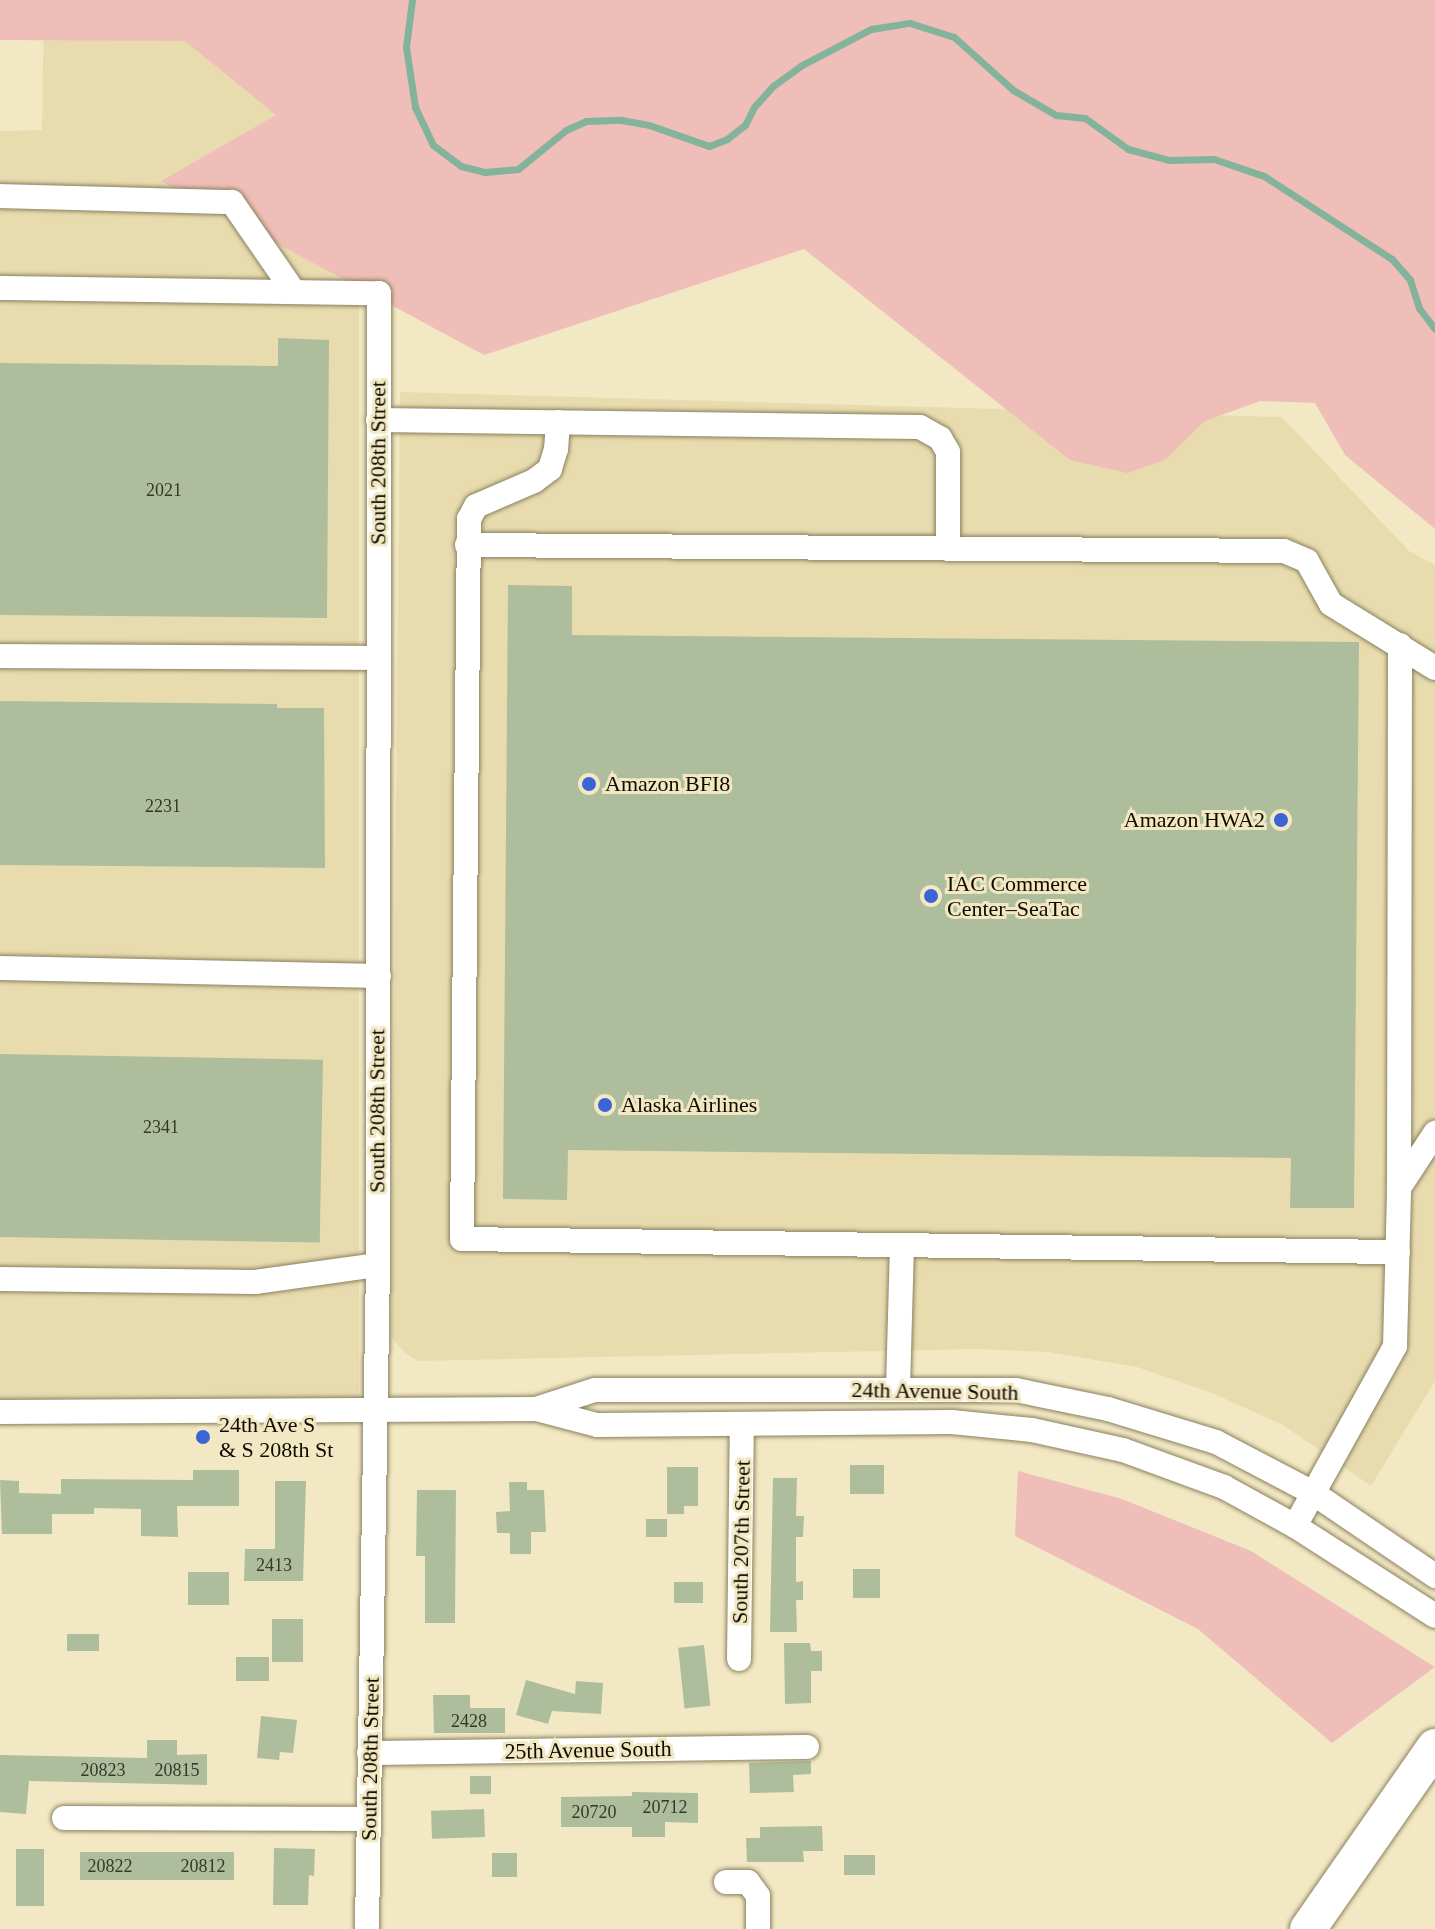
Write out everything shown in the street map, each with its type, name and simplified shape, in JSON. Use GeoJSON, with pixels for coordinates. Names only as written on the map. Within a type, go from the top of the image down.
{"type":"FeatureCollection","features":[{"type":"Feature","properties":{"kind":"highway"},"geometry":{"type":"LineString","coordinates":[[1308,1929],[1435,1747]]}},
{"type":"Feature","properties":{"kind":"street"},"geometry":{"type":"LineString","coordinates":[[0,196],[232,202],[294,292]]}},
{"type":"Feature","properties":{"kind":"street"},"geometry":{"type":"LineString","coordinates":[[0,288],[294,292]]}},
{"type":"Feature","properties":{"kind":"street","name":"South 208th Street"},"geometry":{"type":"LineString","coordinates":[[294,292],[379,293],[378,1265],[367,1929]]}},
{"type":"Feature","properties":{"kind":"street"},"geometry":{"type":"LineString","coordinates":[[378,420],[920,427],[940,438],[948,452],[948,549]]}},
{"type":"Feature","properties":{"kind":"street"},"geometry":{"type":"LineString","coordinates":[[558,422],[556,449],[550,469],[534,481],[476,506],[469,519],[462,1239],[1398,1252]]}},
{"type":"Feature","properties":{"kind":"street"},"geometry":{"type":"LineString","coordinates":[[467,545],[1284,551],[1307,561],[1331,604],[1435,668]]}},
{"type":"Feature","properties":{"kind":"street"},"geometry":{"type":"LineString","coordinates":[[1295,1526],[1395,1346],[1399,1188],[1400,645]]}},
{"type":"Feature","properties":{"kind":"street"},"geometry":{"type":"LineString","coordinates":[[0,656],[377,658]]}},
{"type":"Feature","properties":{"kind":"street"},"geometry":{"type":"LineString","coordinates":[[0,968],[379,976]]}},
{"type":"Feature","properties":{"kind":"street"},"geometry":{"type":"LineString","coordinates":[[1399,1188],[1435,1133]]}},
{"type":"Feature","properties":{"kind":"street"},"geometry":{"type":"LineString","coordinates":[[898,1388],[902,1245]]}},
{"type":"Feature","properties":{"kind":"street"},"geometry":{"type":"LineString","coordinates":[[0,1279],[255,1282],[378,1265]]}},
{"type":"Feature","properties":{"kind":"street","name":"24th Avenue South"},"geometry":{"type":"LineString","coordinates":[[536,1409],[595,1390],[1016,1390],[1108,1409],[1216,1442],[1313,1493],[1435,1576]]}},
{"type":"Feature","properties":{"kind":"street","name":"24th Avenue South"},"geometry":{"type":"LineString","coordinates":[[0,1412],[536,1409],[597,1425],[952,1422],[1032,1430],[1138,1455],[1224,1487],[1295,1526],[1435,1616]]}},
{"type":"Feature","properties":{"kind":"street","name":"South 207th Street"},"geometry":{"type":"LineString","coordinates":[[739,1659],[742,1425]]}},
{"type":"Feature","properties":{"kind":"street","name":"25th Avenue South"},"geometry":{"type":"LineString","coordinates":[[369,1753],[807,1747]]}},
{"type":"Feature","properties":{"kind":"street"},"geometry":{"type":"LineString","coordinates":[[64,1818],[369,1819]]}},
{"type":"Feature","properties":{"kind":"street"},"geometry":{"type":"LineString","coordinates":[[726,1882],[748,1882],[758,1896],[758,1929]]}},
{"type":"Feature","properties":{"kind":"shaded area"},"geometry":{"type":"Polygon","coordinates":[[[0,0],[1435,0],[1435,529],[1345,455],[1315,403],[1260,401],[1205,421],[1165,460],[1127,473],[1070,460],[804,249],[484,355],[161,181],[276,115],[185,41],[0,40],[0,0]]]}},
{"type":"Feature","properties":{"kind":"shaded area"},"geometry":{"type":"Polygon","coordinates":[[[44,0],[359,0],[359,1404],[0,1399],[0,131],[42,130],[44,0]]]}},
{"type":"Feature","properties":{"kind":"shaded area"},"geometry":{"type":"Polygon","coordinates":[[[400,392],[1282,417],[1409,551],[1435,565],[1435,1381],[1371,1486],[1283,1425],[1212,1393],[1137,1367],[1048,1352],[977,1349],[418,1361],[403,1351],[391,1337],[400,392]]]}},
{"type":"Feature","properties":{"kind":"shaded area"},"geometry":{"type":"Polygon","coordinates":[[[1018,1471],[1122,1499],[1251,1551],[1435,1667],[1332,1743],[1198,1629],[1015,1536],[1018,1471]]]}},
{"type":"Feature","properties":{"kind":"building"},"geometry":{"type":"Polygon","coordinates":[[[278,338],[329,340],[327,618],[0,615],[0,363],[278,366],[278,338]]]}},
{"type":"Feature","properties":{"kind":"building","name":"IAC Commerce Center–SeaTac"},"geometry":{"type":"Polygon","coordinates":[[[508,585],[572,586],[572,635],[1359,642],[1354,1208],[1290,1208],[1291,1158],[568,1150],[567,1200],[503,1199],[508,585]]]}},
{"type":"Feature","properties":{"kind":"building"},"geometry":{"type":"Polygon","coordinates":[[[0,701],[277,704],[277,708],[324,708],[325,868],[0,865],[0,701]]]}},
{"type":"Feature","properties":{"kind":"building"},"geometry":{"type":"Polygon","coordinates":[[[0,1054],[323,1060],[320,1243],[0,1237],[0,1054]]]}},
{"type":"Feature","properties":{"kind":"building"},"geometry":{"type":"Polygon","coordinates":[[[850,1465],[884,1465],[884,1494],[850,1494],[850,1465]]]}},
{"type":"Feature","properties":{"kind":"building"},"geometry":{"type":"Polygon","coordinates":[[[667,1467],[698,1467],[698,1506],[684,1506],[684,1514],[667,1514],[667,1467]]]}},
{"type":"Feature","properties":{"kind":"building"},"geometry":{"type":"Polygon","coordinates":[[[193,1470],[239,1470],[239,1506],[177,1506],[178,1537],[141,1536],[141,1509],[94,1508],[94,1514],[52,1514],[52,1534],[2,1534],[0,1480],[19,1481],[19,1493],[61,1494],[61,1479],[193,1480],[193,1470]]]}},
{"type":"Feature","properties":{"kind":"building"},"geometry":{"type":"Polygon","coordinates":[[[773,1478],[797,1478],[796,1516],[804,1516],[803,1537],[796,1537],[796,1582],[803,1581],[803,1600],[796,1600],[797,1632],[770,1632],[773,1478]]]}},
{"type":"Feature","properties":{"kind":"building"},"geometry":{"type":"Polygon","coordinates":[[[275,1481],[306,1481],[303,1581],[244,1581],[245,1549],[275,1549],[275,1481]]]}},
{"type":"Feature","properties":{"kind":"building"},"geometry":{"type":"Polygon","coordinates":[[[509,1482],[527,1482],[527,1490],[544,1490],[546,1532],[531,1532],[531,1554],[510,1554],[510,1533],[497,1533],[496,1512],[510,1511],[509,1482]]]}},
{"type":"Feature","properties":{"kind":"building"},"geometry":{"type":"Polygon","coordinates":[[[417,1490],[456,1490],[455,1623],[425,1623],[425,1556],[416,1556],[417,1490]]]}},
{"type":"Feature","properties":{"kind":"building"},"geometry":{"type":"Polygon","coordinates":[[[646,1519],[667,1519],[667,1537],[646,1537],[646,1519]]]}},
{"type":"Feature","properties":{"kind":"building"},"geometry":{"type":"Polygon","coordinates":[[[853,1569],[880,1569],[880,1598],[853,1598],[853,1569]]]}},
{"type":"Feature","properties":{"kind":"building"},"geometry":{"type":"Polygon","coordinates":[[[188,1572],[229,1572],[229,1605],[188,1605],[188,1572]]]}},
{"type":"Feature","properties":{"kind":"building"},"geometry":{"type":"Polygon","coordinates":[[[674,1582],[703,1582],[703,1603],[674,1603],[674,1582]]]}},
{"type":"Feature","properties":{"kind":"building"},"geometry":{"type":"Polygon","coordinates":[[[272,1619],[303,1619],[303,1662],[272,1662],[272,1619]]]}},
{"type":"Feature","properties":{"kind":"building"},"geometry":{"type":"Polygon","coordinates":[[[67,1634],[99,1634],[99,1651],[67,1651],[67,1634]]]}},
{"type":"Feature","properties":{"kind":"building"},"geometry":{"type":"Polygon","coordinates":[[[784,1643],[810,1643],[811,1651],[822,1651],[822,1671],[811,1671],[811,1703],[785,1704],[784,1643]]]}},
{"type":"Feature","properties":{"kind":"building"},"geometry":{"type":"Polygon","coordinates":[[[704,1645],[710,1706],[685,1708],[678,1648],[704,1645]]]}},
{"type":"Feature","properties":{"kind":"building"},"geometry":{"type":"Polygon","coordinates":[[[236,1657],[269,1657],[269,1681],[236,1681],[236,1657]]]}},
{"type":"Feature","properties":{"kind":"building"},"geometry":{"type":"Polygon","coordinates":[[[526,1680],[575,1694],[576,1681],[603,1683],[601,1714],[552,1711],[548,1724],[516,1715],[526,1680]]]}},
{"type":"Feature","properties":{"kind":"building"},"geometry":{"type":"Polygon","coordinates":[[[433,1695],[470,1695],[470,1708],[505,1708],[505,1733],[434,1733],[433,1695]]]}},
{"type":"Feature","properties":{"kind":"building"},"geometry":{"type":"Polygon","coordinates":[[[261,1716],[297,1720],[293,1753],[280,1752],[279,1760],[257,1758],[261,1716]]]}},
{"type":"Feature","properties":{"kind":"building"},"geometry":{"type":"Polygon","coordinates":[[[147,1740],[177,1740],[177,1755],[207,1754],[207,1785],[29,1781],[26,1814],[0,1812],[0,1755],[147,1758],[147,1740]]]}},
{"type":"Feature","properties":{"kind":"building"},"geometry":{"type":"Polygon","coordinates":[[[811,1761],[811,1774],[793,1775],[794,1792],[750,1793],[749,1763],[811,1761]]]}},
{"type":"Feature","properties":{"kind":"building"},"geometry":{"type":"Polygon","coordinates":[[[470,1776],[491,1776],[491,1794],[470,1794],[470,1776]]]}},
{"type":"Feature","properties":{"kind":"building"},"geometry":{"type":"Polygon","coordinates":[[[632,1792],[698,1793],[698,1823],[665,1822],[665,1837],[632,1837],[632,1827],[561,1827],[561,1797],[632,1796],[632,1792]]]}},
{"type":"Feature","properties":{"kind":"building"},"geometry":{"type":"Polygon","coordinates":[[[484,1809],[485,1837],[432,1839],[431,1811],[484,1809]]]}},
{"type":"Feature","properties":{"kind":"building"},"geometry":{"type":"Polygon","coordinates":[[[822,1826],[823,1851],[803,1851],[804,1862],[747,1862],[746,1838],[760,1838],[760,1827],[822,1826]]]}},
{"type":"Feature","properties":{"kind":"building"},"geometry":{"type":"Polygon","coordinates":[[[274,1848],[315,1849],[314,1876],[309,1875],[308,1905],[273,1905],[274,1848]]]}},
{"type":"Feature","properties":{"kind":"building"},"geometry":{"type":"Polygon","coordinates":[[[16,1849],[44,1849],[44,1906],[16,1906],[16,1849]]]}},
{"type":"Feature","properties":{"kind":"building"},"geometry":{"type":"Polygon","coordinates":[[[80,1852],[234,1852],[234,1880],[80,1880],[80,1852]]]}},
{"type":"Feature","properties":{"kind":"building"},"geometry":{"type":"Polygon","coordinates":[[[492,1853],[517,1853],[517,1877],[492,1877],[492,1853]]]}},
{"type":"Feature","properties":{"kind":"building"},"geometry":{"type":"Polygon","coordinates":[[[844,1855],[875,1855],[875,1875],[844,1875],[844,1855]]]}},
{"type":"Feature","properties":{"kind":"waterway"},"geometry":{"type":"LineString","coordinates":[[412,0],[406,47],[415,107],[433,145],[461,166],[485,172],[518,169],[566,130],[586,121],[621,120],[649,125],[709,146],[727,139],[745,125],[754,107],[773,86],[802,65],[871,29],[910,23],[954,37],[1013,90],[1056,115],[1085,118],[1128,149],[1169,160],[1214,159],[1264,176],[1392,259],[1410,280],[1419,308],[1435,329]]}},
{"type":"Feature","properties":{"kind":"place","name":"Amazon BFI8"},"geometry":{"type":"Point","coordinates":[589,784]}},
{"type":"Feature","properties":{"kind":"place","name":"Amazon HWA2"},"geometry":{"type":"Point","coordinates":[1281,820]}},
{"type":"Feature","properties":{"kind":"place","name":"IAC Commerce Center–SeaTac"},"geometry":{"type":"Point","coordinates":[931,896]}},
{"type":"Feature","properties":{"kind":"place","name":"Alaska Airlines"},"geometry":{"type":"Point","coordinates":[605,1105]}},
{"type":"Feature","properties":{"kind":"place","name":"24th Ave S & S 208th St"},"geometry":{"type":"Point","coordinates":[203,1437]}}]}
